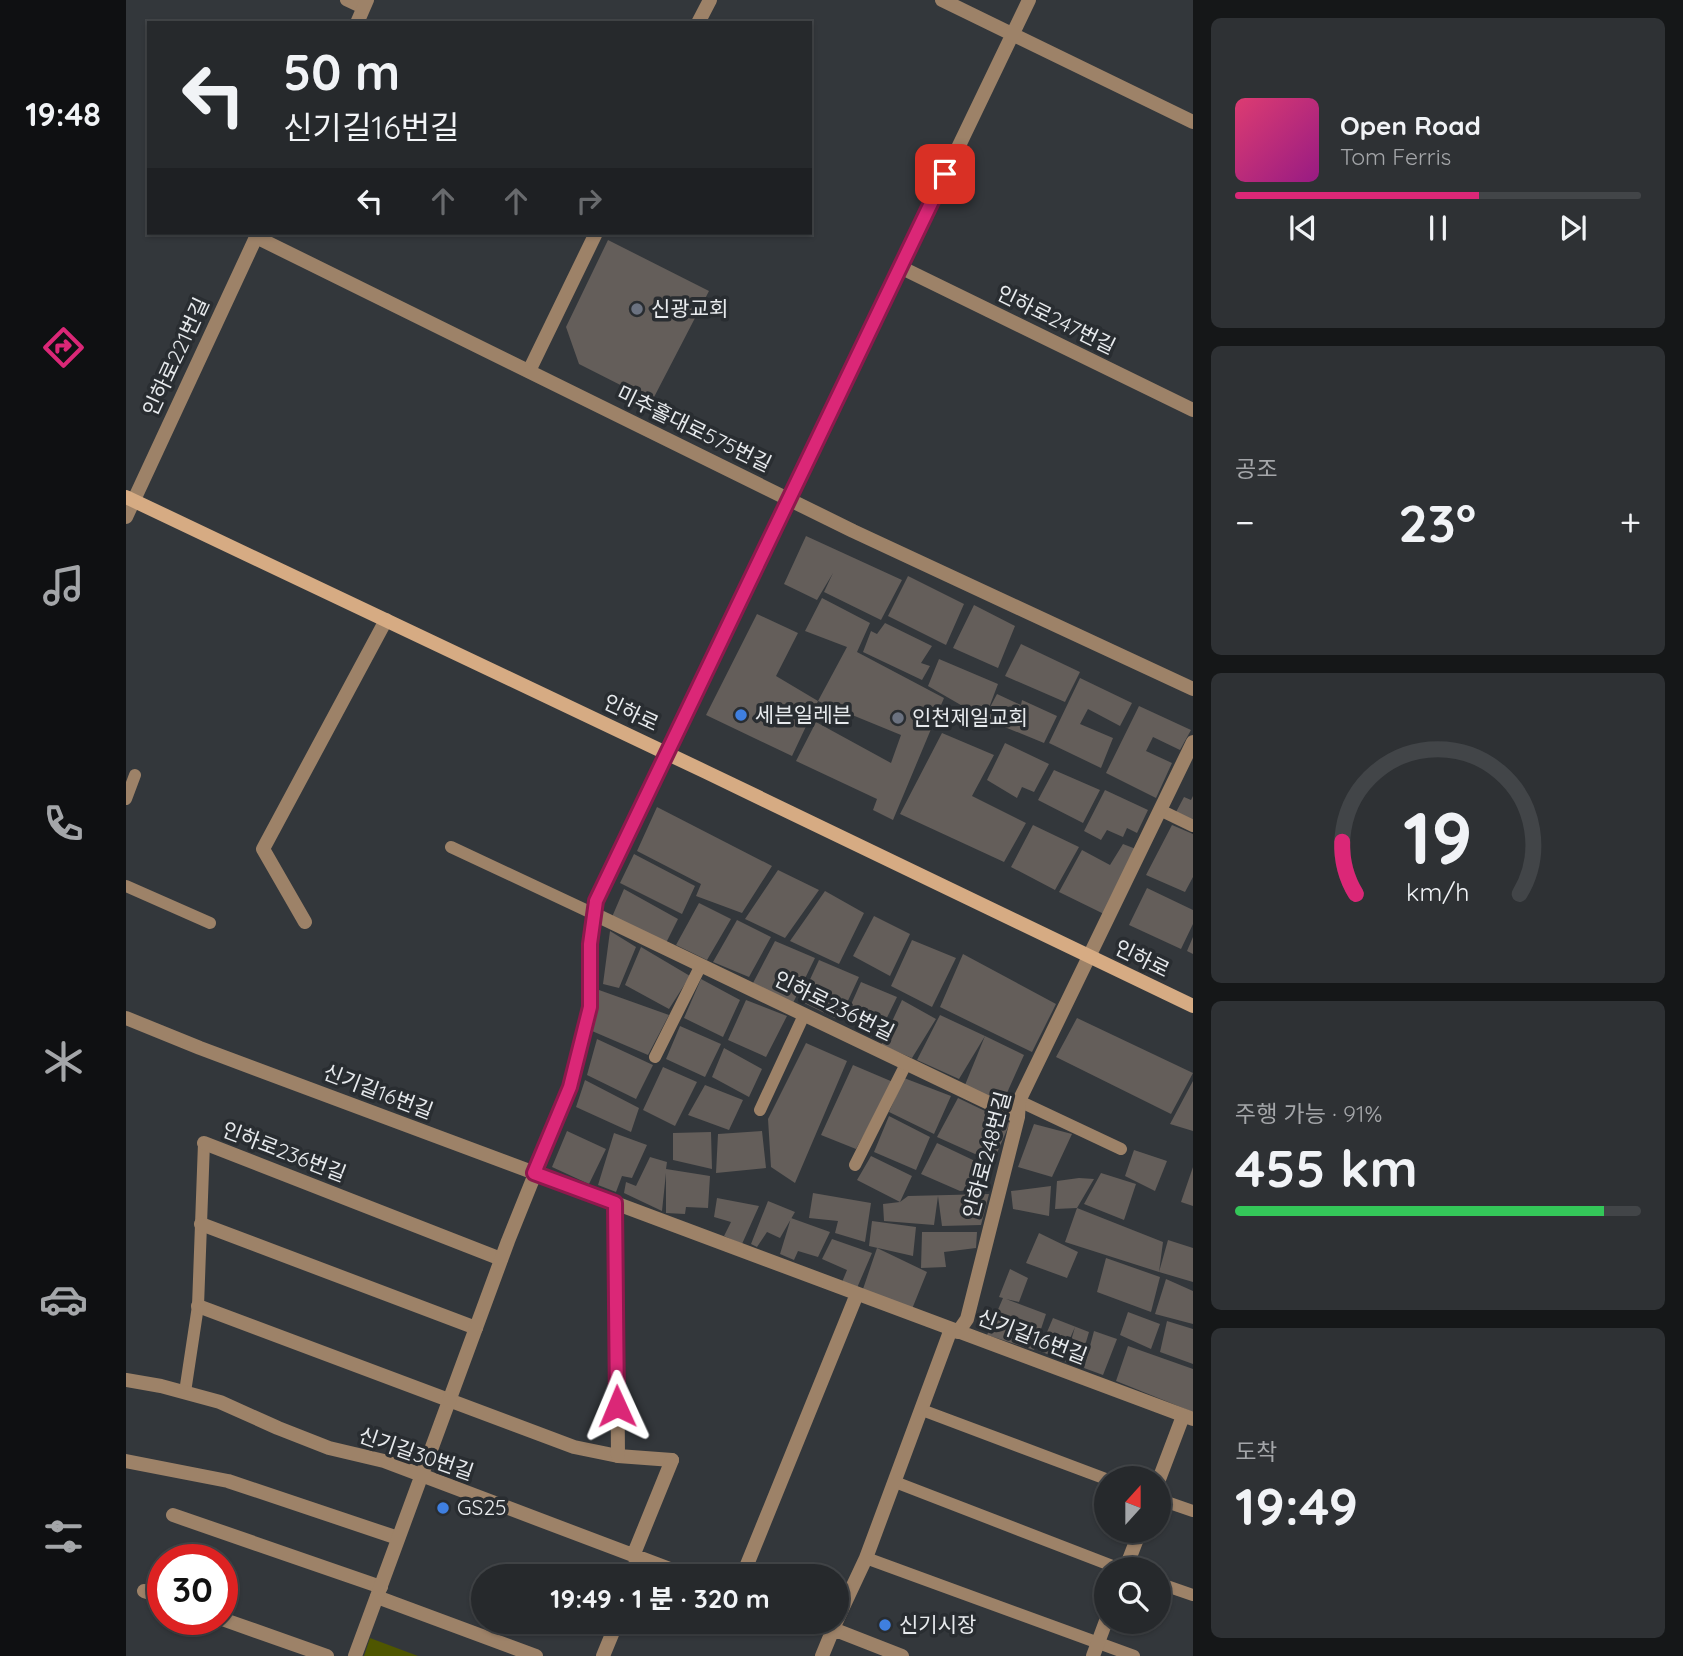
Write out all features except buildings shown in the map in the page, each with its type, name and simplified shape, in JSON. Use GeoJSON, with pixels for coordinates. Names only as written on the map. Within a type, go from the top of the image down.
{"type":"FeatureCollection","features":[{"type":"Feature","properties":{"kind":"main road","name":"인하로"},"geometry":{"type":"LineString","coordinates":[[130,499],[1193,1006]]}},
{"type":"Feature","properties":{"kind":"street"},"geometry":{"type":"LineString","coordinates":[[699,21],[709,0]]}},
{"type":"Feature","properties":{"kind":"street"},"geometry":{"type":"LineString","coordinates":[[942,0],[1193,122]]}},
{"type":"Feature","properties":{"kind":"street"},"geometry":{"type":"LineString","coordinates":[[355,1656],[501,1259],[570,1087],[590,1007],[590,944],[596,901],[1029,0]]}},
{"type":"Feature","properties":{"kind":"street"},"geometry":{"type":"LineString","coordinates":[[358,21],[365,4]]}},
{"type":"Feature","properties":{"kind":"street","name":"미추홀대로575번길"},"geometry":{"type":"LineString","coordinates":[[257,235],[789,499],[1193,689]]}},
{"type":"Feature","properties":{"kind":"street","name":"인하로221번길"},"geometry":{"type":"LineString","coordinates":[[126,517],[130,499],[257,235]]}},
{"type":"Feature","properties":{"kind":"street"},"geometry":{"type":"LineString","coordinates":[[529,371],[595,235]]}},
{"type":"Feature","properties":{"kind":"street","name":"인하로247번길"},"geometry":{"type":"LineString","coordinates":[[900,267],[1193,410]]}},
{"type":"Feature","properties":{"kind":"street"},"geometry":{"type":"LineString","coordinates":[[305,922],[263,849],[386,620]]}},
{"type":"Feature","properties":{"kind":"street"},"geometry":{"type":"LineString","coordinates":[[1090,957],[1193,742]]}},
{"type":"Feature","properties":{"kind":"street","name":"인하로236번길"},"geometry":{"type":"LineString","coordinates":[[594,914],[1018,1117]]}},
{"type":"Feature","properties":{"kind":"street","name":"인하로248번길"},"geometry":{"type":"LineString","coordinates":[[849,1594],[866,1558],[955,1330],[967,1319],[1018,1117],[1019,1101],[1090,957]]}},
{"type":"Feature","properties":{"kind":"street","name":"신기길16번길"},"geometry":{"type":"LineString","coordinates":[[126,1018],[1188,1418]]}},
{"type":"Feature","properties":{"kind":"street","name":"인하로236번길"},"geometry":{"type":"LineString","coordinates":[[204,1143],[501,1259]]}},
{"type":"Feature","properties":{"kind":"street"},"geometry":{"type":"LineString","coordinates":[[615,1203],[618,1456]]}},
{"type":"Feature","properties":{"kind":"street"},"geometry":{"type":"LineString","coordinates":[[201,1224],[476,1328]]}},
{"type":"Feature","properties":{"kind":"street"},"geometry":{"type":"LineString","coordinates":[[747,1564],[857,1294]]}},
{"type":"Feature","properties":{"kind":"street"},"geometry":{"type":"LineString","coordinates":[[198,1306],[574,1447],[618,1456],[672,1460],[637,1564]]}},
{"type":"Feature","properties":{"kind":"street","name":"신기길30번길"},"geometry":{"type":"LineString","coordinates":[[126,1380],[220,1402],[329,1448],[384,1461],[657,1564]]}},
{"type":"Feature","properties":{"kind":"street"},"geometry":{"type":"LineString","coordinates":[[1166,1466],[1188,1418]]}},
{"type":"Feature","properties":{"kind":"street"},"geometry":{"type":"LineString","coordinates":[[126,1461],[228,1480],[398,1538]]}},
{"type":"Feature","properties":{"kind":"street"},"geometry":{"type":"LineString","coordinates":[[173,1515],[379,1592],[536,1656]]}},
{"type":"Feature","properties":{"kind":"street"},"geometry":{"type":"LineString","coordinates":[[238,1625],[327,1656]]}},
{"type":"Feature","properties":{"kind":"street"},"geometry":{"type":"LineString","coordinates":[[849,1631],[902,1656]]}},
{"type":"Feature","properties":{"kind":"street"},"geometry":{"type":"LineString","coordinates":[[603,1656],[612,1634]]}},
{"type":"Feature","properties":{"kind":"street","name":"인하로248번길"},"geometry":{"type":"LineString","coordinates":[[822,1656],[831,1634]]}},
{"type":"Feature","properties":{"kind":"lane"},"geometry":{"type":"LineString","coordinates":[[346,0],[365,4]]}},
{"type":"Feature","properties":{"kind":"lane"},"geometry":{"type":"LineString","coordinates":[[126,799],[135,775]]}},
{"type":"Feature","properties":{"kind":"lane"},"geometry":{"type":"LineString","coordinates":[[1160,810],[1193,827]]}},
{"type":"Feature","properties":{"kind":"lane"},"geometry":{"type":"LineString","coordinates":[[451,847],[594,914]]}},
{"type":"Feature","properties":{"kind":"lane"},"geometry":{"type":"LineString","coordinates":[[126,886],[210,922]]}},
{"type":"Feature","properties":{"kind":"lane"},"geometry":{"type":"LineString","coordinates":[[655,1057],[701,965]]}},
{"type":"Feature","properties":{"kind":"lane"},"geometry":{"type":"LineString","coordinates":[[760,1110],[804,1015]]}},
{"type":"Feature","properties":{"kind":"lane"},"geometry":{"type":"LineString","coordinates":[[855,1164],[906,1064]]}},
{"type":"Feature","properties":{"kind":"lane"},"geometry":{"type":"LineString","coordinates":[[1019,1101],[1121,1149]]}},
{"type":"Feature","properties":{"kind":"lane","name":"인하로236번길"},"geometry":{"type":"LineString","coordinates":[[185,1392],[198,1306],[204,1143]]}},
{"type":"Feature","properties":{"kind":"lane"},"geometry":{"type":"LineString","coordinates":[[922,1410],[1094,1474]]}},
{"type":"Feature","properties":{"kind":"lane"},"geometry":{"type":"LineString","coordinates":[[895,1482],[1094,1558]]}},
{"type":"Feature","properties":{"kind":"lane"},"geometry":{"type":"LineString","coordinates":[[1171,1503],[1193,1511]]}},
{"type":"Feature","properties":{"kind":"lane"},"geometry":{"type":"LineString","coordinates":[[866,1558],[1095,1649],[1134,1656]]}},
{"type":"Feature","properties":{"kind":"lane"},"geometry":{"type":"LineString","coordinates":[[1171,1587],[1193,1595]]}},
{"type":"Feature","properties":{"kind":"green space"},"geometry":{"type":"Polygon","coordinates":[[[370,1638],[418,1656],[364,1656],[370,1638]]]}},
{"type":"Feature","properties":{"kind":"place","name":"신광교회"},"geometry":{"type":"Point","coordinates":[637,309]}},
{"type":"Feature","properties":{"kind":"place","name":"세븐일레븐"},"geometry":{"type":"Point","coordinates":[741,715]}},
{"type":"Feature","properties":{"kind":"place","name":"인천제일교회"},"geometry":{"type":"Point","coordinates":[898,718]}},
{"type":"Feature","properties":{"kind":"place","name":"GS25"},"geometry":{"type":"Point","coordinates":[443,1508]}},
{"type":"Feature","properties":{"kind":"place","name":"신기시장"},"geometry":{"type":"Point","coordinates":[885,1625]}},
{"type":"Feature","properties":{"kind":"route"},"geometry":{"type":"LineString","coordinates":[[617,1406],[615,1203],[534,1173],[570,1087],[590,1007],[590,944],[596,901],[945,174]]}}]}
